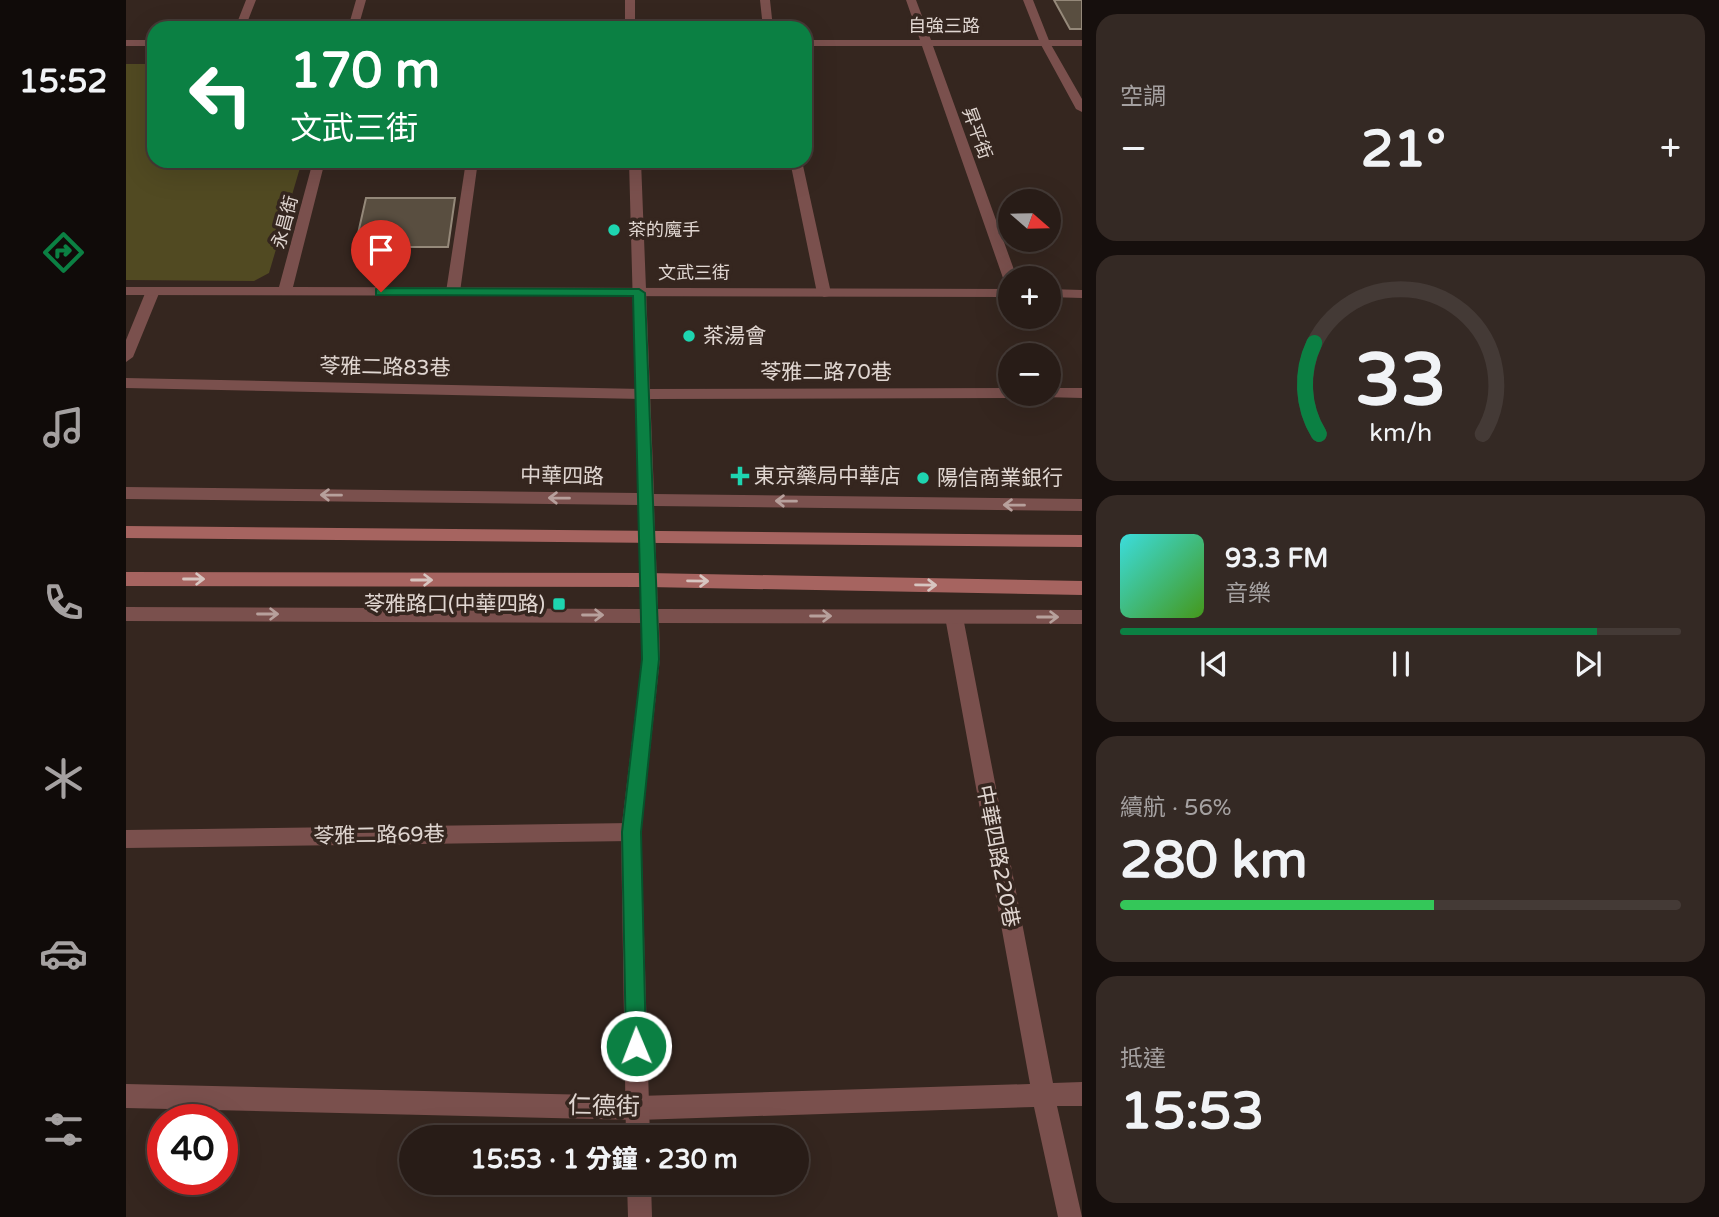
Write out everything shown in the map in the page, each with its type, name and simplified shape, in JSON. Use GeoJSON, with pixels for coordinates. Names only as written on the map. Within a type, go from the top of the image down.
{"type":"FeatureCollection","features":[{"type":"Feature","properties":{"kind":"main road"},"geometry":{"type":"LineString","coordinates":[[126,532],[1082,541]]}},
{"type":"Feature","properties":{"kind":"main road"},"geometry":{"type":"LineString","coordinates":[[126,579],[648,580],[1082,588]]}},
{"type":"Feature","properties":{"kind":"street"},"geometry":{"type":"LineString","coordinates":[[243,21],[251,0]]}},
{"type":"Feature","properties":{"kind":"street"},"geometry":{"type":"LineString","coordinates":[[355,21],[361,0]]}},
{"type":"Feature","properties":{"kind":"street"},"geometry":{"type":"LineString","coordinates":[[630,0],[631,21]]}},
{"type":"Feature","properties":{"kind":"street"},"geometry":{"type":"LineString","coordinates":[[765,0],[767,21]]}},
{"type":"Feature","properties":{"kind":"street","name":"昇平街"},"geometry":{"type":"LineString","coordinates":[[911,0],[1006,266]]}},
{"type":"Feature","properties":{"kind":"street"},"geometry":{"type":"LineString","coordinates":[[1028,0],[1045,43],[1082,109]]}},
{"type":"Feature","properties":{"kind":"street"},"geometry":{"type":"LineString","coordinates":[[126,43],[147,43]]}},
{"type":"Feature","properties":{"kind":"street","name":"自強三路"},"geometry":{"type":"LineString","coordinates":[[812,43],[1082,43]]}},
{"type":"Feature","properties":{"kind":"street","name":"永昌街"},"geometry":{"type":"LineString","coordinates":[[285,292],[317,168]]}},
{"type":"Feature","properties":{"kind":"street"},"geometry":{"type":"LineString","coordinates":[[453,292],[471,168]]}},
{"type":"Feature","properties":{"kind":"street"},"geometry":{"type":"LineString","coordinates":[[635,168],[651,659],[632,832],[638,1125]]}},
{"type":"Feature","properties":{"kind":"street"},"geometry":{"type":"LineString","coordinates":[[797,168],[824,293]]}},
{"type":"Feature","properties":{"kind":"street","name":"文武三街"},"geometry":{"type":"LineString","coordinates":[[126,291],[998,293]]}},
{"type":"Feature","properties":{"kind":"street"},"geometry":{"type":"LineString","coordinates":[[126,357],[153,291]]}},
{"type":"Feature","properties":{"kind":"street"},"geometry":{"type":"LineString","coordinates":[[1061,293],[1082,294]]}},
{"type":"Feature","properties":{"kind":"street","name":"苓雅二路83巷"},"geometry":{"type":"LineString","coordinates":[[126,383],[642,394]]}},
{"type":"Feature","properties":{"kind":"street","name":"苓雅二路70巷"},"geometry":{"type":"LineString","coordinates":[[642,394],[998,393]]}},
{"type":"Feature","properties":{"kind":"street"},"geometry":{"type":"LineString","coordinates":[[1061,393],[1082,393]]}},
{"type":"Feature","properties":{"kind":"street","name":"中華四路"},"geometry":{"type":"LineString","coordinates":[[126,493],[1082,505]]}},
{"type":"Feature","properties":{"kind":"street"},"geometry":{"type":"LineString","coordinates":[[126,614],[1082,617]]}},
{"type":"Feature","properties":{"kind":"street","name":"中華四路220巷"},"geometry":{"type":"LineString","coordinates":[[954,617],[1043,1094],[1070,1217]]}},
{"type":"Feature","properties":{"kind":"street","name":"苓雅二路69巷"},"geometry":{"type":"LineString","coordinates":[[126,839],[632,832]]}},
{"type":"Feature","properties":{"kind":"street","name":"仁德街"},"geometry":{"type":"LineString","coordinates":[[126,1096],[638,1108],[1082,1094]]}},
{"type":"Feature","properties":{"kind":"street"},"geometry":{"type":"LineString","coordinates":[[639,1195],[640,1217]]}},
{"type":"Feature","properties":{"kind":"shaded area"},"geometry":{"type":"Polygon","coordinates":[[[126,64],[147,64],[147,168],[300,168],[269,273],[254,281],[126,280],[126,64]]]}},
{"type":"Feature","properties":{"kind":"building"},"geometry":{"type":"Polygon","coordinates":[[[1054,0],[1082,0],[1082,29],[1070,29],[1054,0]]]}},
{"type":"Feature","properties":{"kind":"building"},"geometry":{"type":"Polygon","coordinates":[[[366,198],[455,198],[448,247],[355,247],[366,198]]]}},
{"type":"Feature","properties":{"kind":"place","name":"茶的魔手"},"geometry":{"type":"Point","coordinates":[614,230]}},
{"type":"Feature","properties":{"kind":"place","name":"茶湯會"},"geometry":{"type":"Point","coordinates":[689,336]}},
{"type":"Feature","properties":{"kind":"place","name":"東京藥局中華店"},"geometry":{"type":"Point","coordinates":[740,476]}},
{"type":"Feature","properties":{"kind":"place","name":"陽信商業銀行"},"geometry":{"type":"Point","coordinates":[923,478]}},
{"type":"Feature","properties":{"kind":"place","name":"苓雅路口(中華四路)"},"geometry":{"type":"Point","coordinates":[559,604]}},
{"type":"Feature","properties":{"kind":"route"},"geometry":{"type":"LineString","coordinates":[[381,292],[639,293],[651,659],[632,832],[636,1046]]}}]}
